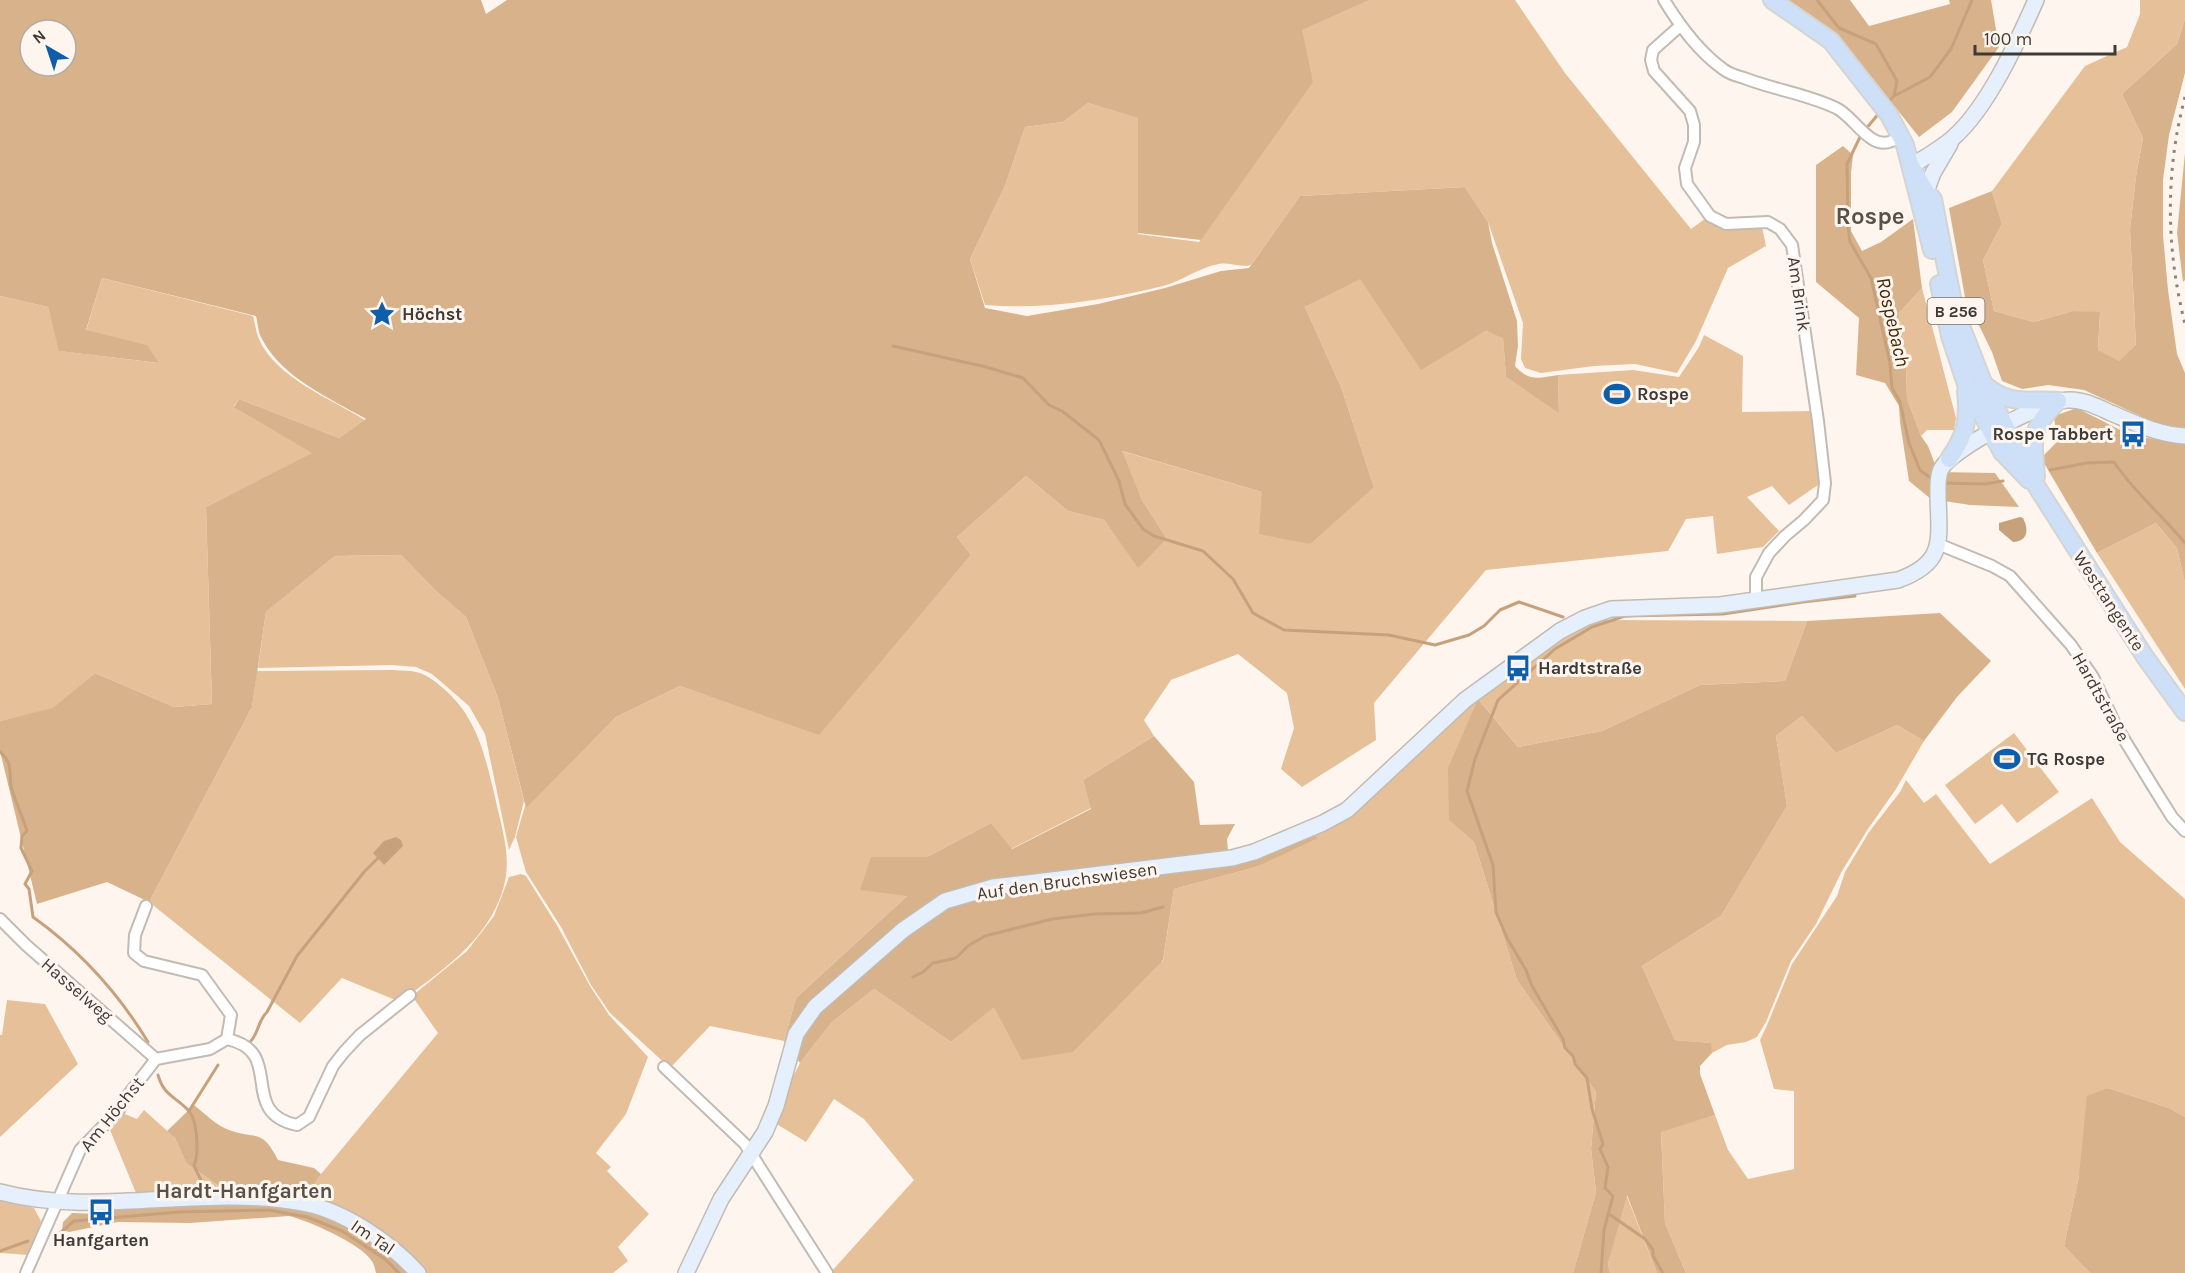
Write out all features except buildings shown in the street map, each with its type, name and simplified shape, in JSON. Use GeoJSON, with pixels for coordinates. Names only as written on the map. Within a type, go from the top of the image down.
{"type":"FeatureCollection","features":[{"type":"Feature","properties":{"kind":"main road","name":"Westtangente"},"geometry":{"type":"LineString","coordinates":[[1772,0],[1831,41],[1889,115],[1905,146],[1911,166],[1933,252],[1950,336],[1966,384],[2037,487],[2145,657],[2185,712]]}},
{"type":"Feature","properties":{"kind":"main road","name":"Westtangente"},"geometry":{"type":"LineString","coordinates":[[1911,166],[1926,192],[1933,199],[1955,307],[1998,429]]}},
{"type":"Feature","properties":{"kind":"main road","name":"B 256"},"geometry":{"type":"LineString","coordinates":[[1949,459],[1960,442],[1966,425],[1968,409],[1966,384]]}},
{"type":"Feature","properties":{"kind":"main road"},"geometry":{"type":"LineString","coordinates":[[1984,385],[1996,395],[2011,400],[2058,401]]}},
{"type":"Feature","properties":{"kind":"main road","name":"B 256"},"geometry":{"type":"LineString","coordinates":[[2037,487],[2033,438],[2042,417],[2058,401]]}},
{"type":"Feature","properties":{"kind":"street"},"geometry":{"type":"LineString","coordinates":[[1664,0],[1680,26],[1707,57],[1726,72],[1761,85],[1815,98],[1840,109],[1877,142],[1885,144],[1892,141]]}},
{"type":"Feature","properties":{"kind":"street"},"geometry":{"type":"LineString","coordinates":[[1926,192],[1933,173],[1954,137],[1976,110],[2007,60],[2036,0]]}},
{"type":"Feature","properties":{"kind":"street","name":"Am Brink"},"geometry":{"type":"LineString","coordinates":[[1680,26],[1653,50],[1651,60],[1654,71],[1690,111],[1694,125],[1694,142],[1685,168],[1687,184],[1710,216],[1726,224],[1768,222],[1780,229],[1792,244],[1818,421],[1825,483],[1823,500],[1769,553],[1756,577],[1756,600]]}},
{"type":"Feature","properties":{"kind":"street"},"geometry":{"type":"LineString","coordinates":[[1911,166],[1935,152],[1954,137]]}},
{"type":"Feature","properties":{"kind":"street"},"geometry":{"type":"LineString","coordinates":[[1756,600],[1898,580],[1916,574],[1933,557],[1938,544],[1938,484],[1941,468],[1949,459],[2026,412],[2069,399],[2088,403],[2140,425],[2171,435],[2185,436]]}},
{"type":"Feature","properties":{"kind":"street","name":"Hardtstraße"},"geometry":{"type":"LineString","coordinates":[[1938,544],[1992,566],[2010,576],[2071,645],[2093,677],[2116,726],[2156,792],[2172,817],[2185,831]]}},
{"type":"Feature","properties":{"kind":"street","name":"Auf den Bruchswiesen"},"geometry":{"type":"LineString","coordinates":[[686,1273],[721,1199],[765,1132],[776,1106],[796,1034],[814,1007],[903,930],[945,901],[993,887],[1232,858],[1254,852],[1323,823],[1347,810],[1465,700],[1560,631],[1585,618],[1611,609],[1720,605],[1756,600]]}},
{"type":"Feature","properties":{"kind":"street"},"geometry":{"type":"LineString","coordinates":[[146,906],[135,935],[134,953],[144,961],[202,975],[231,1015],[227,1039],[241,1042],[252,1049],[258,1061],[263,1095],[272,1113],[285,1122],[297,1125],[309,1117],[333,1066],[344,1052],[360,1035],[410,995]]}},
{"type":"Feature","properties":{"kind":"street","name":"Hasselweg"},"geometry":{"type":"LineString","coordinates":[[0,919],[26,945],[156,1059]]}},
{"type":"Feature","properties":{"kind":"street","name":"Am Höchst"},"geometry":{"type":"LineString","coordinates":[[26,1273],[80,1150],[119,1110],[156,1059],[210,1050],[227,1039]]}},
{"type":"Feature","properties":{"kind":"street"},"geometry":{"type":"LineString","coordinates":[[664,1067],[745,1144],[827,1273]]}},
{"type":"Feature","properties":{"kind":"street","name":"Im Tal"},"geometry":{"type":"LineString","coordinates":[[0,1192],[57,1202],[271,1198],[304,1203],[368,1230],[390,1246],[418,1273]]}},
{"type":"Feature","properties":{"kind":"shaded area"},"geometry":{"type":"Polygon","coordinates":[[[0,0],[481,0],[486,14],[507,0],[1370,0],[1302,30],[1313,82],[1201,240],[1138,233],[1138,118],[1088,103],[1063,122],[1025,127],[1005,186],[970,259],[985,308],[1027,316],[1098,304],[1165,288],[1221,271],[1249,268],[1300,196],[1465,187],[1488,222],[1492,243],[1517,321],[1518,346],[1515,366],[1530,377],[1558,375],[1559,413],[1506,377],[1503,338],[1486,331],[1421,370],[1360,279],[1305,307],[1341,387],[1374,487],[1310,544],[1259,534],[1262,492],[1122,451],[1142,500],[1167,539],[1138,568],[1104,520],[1068,511],[1026,476],[957,537],[971,555],[819,735],[680,686],[616,717],[526,808],[498,698],[466,617],[437,592],[401,555],[335,556],[266,612],[252,707],[149,902],[107,882],[37,904],[0,751],[0,721],[53,708],[95,673],[174,707],[212,704],[206,507],[312,453],[234,407],[239,399],[339,438],[366,419],[308,386],[282,365],[261,337],[256,316],[102,278],[86,330],[147,345],[159,363],[59,351],[48,307],[0,296],[0,0]]]}},
{"type":"Feature","properties":{"kind":"shaded area"},"geometry":{"type":"Polygon","coordinates":[[[1370,0],[1515,0],[1565,73],[1691,229],[1706,218],[1726,227],[1762,227],[1766,246],[1728,268],[1696,341],[1677,373],[1635,364],[1594,366],[1541,373],[1525,368],[1521,359],[1523,323],[1488,222],[1465,187],[1300,196],[1251,265],[1219,264],[1163,286],[1119,296],[1052,305],[985,305],[970,259],[1005,186],[1025,127],[1063,122],[1088,103],[1139,118],[1138,234],[1199,242],[1246,175],[1301,30],[1370,0]]]}},
{"type":"Feature","properties":{"kind":"shaded area"},"geometry":{"type":"Polygon","coordinates":[[[1788,0],[1850,0],[1869,26],[1950,4],[1949,0],[1991,0],[1999,47],[1952,112],[1919,137],[1836,33],[1788,0]]]}},
{"type":"Feature","properties":{"kind":"shaded area"},"geometry":{"type":"Polygon","coordinates":[[[2140,0],[2185,0],[2185,19],[2177,44],[2122,94],[2143,138],[2130,230],[2136,346],[2118,362],[2098,350],[2100,313],[2073,311],[2034,322],[1994,311],[1983,260],[2002,224],[1992,191],[2085,66],[2127,47],[2140,14],[2140,0]]]}},
{"type":"Feature","properties":{"kind":"shaded area"},"geometry":{"type":"Polygon","coordinates":[[[2185,19],[2185,73],[2169,135],[2163,180],[2163,235],[2177,354],[2185,373],[2185,429],[2156,423],[2084,390],[2048,385],[2022,389],[2002,381],[1992,352],[1965,297],[1949,208],[1992,191],[2002,224],[1983,260],[1994,311],[2034,322],[2073,311],[2100,312],[2098,350],[2119,361],[2136,345],[2130,230],[2143,138],[2122,94],[2177,44],[2185,19]]]}},
{"type":"Feature","properties":{"kind":"shaded area"},"geometry":{"type":"Polygon","coordinates":[[[1843,146],[1853,155],[1851,231],[1862,251],[1881,242],[1913,219],[1922,288],[1899,313],[1906,366],[1907,399],[1938,472],[1995,473],[2019,507],[1970,505],[1931,499],[1909,481],[1899,406],[1885,383],[1856,375],[1859,318],[1816,282],[1816,165],[1843,146]]]}},
{"type":"Feature","properties":{"kind":"shaded area"},"geometry":{"type":"Polygon","coordinates":[[[2185,153],[2185,280],[2183,282],[2177,233],[2185,153]]]}},
{"type":"Feature","properties":{"kind":"shaded area"},"geometry":{"type":"Polygon","coordinates":[[[102,278],[253,316],[259,339],[267,353],[278,365],[305,386],[365,420],[339,438],[239,399],[234,406],[313,453],[206,507],[212,704],[174,707],[95,673],[53,709],[0,721],[0,296],[48,307],[60,351],[158,363],[146,345],[86,331],[102,278]]]}},
{"type":"Feature","properties":{"kind":"shaded area"},"geometry":{"type":"Polygon","coordinates":[[[1360,278],[1421,369],[1486,331],[1503,337],[1506,377],[1559,412],[1558,375],[1633,370],[1679,377],[1699,347],[1704,335],[1743,356],[1742,412],[1813,411],[1821,483],[1789,505],[1772,486],[1747,497],[1779,531],[1763,547],[1717,554],[1713,516],[1686,519],[1668,551],[1486,570],[1374,703],[1376,740],[1302,787],[1281,769],[1294,728],[1287,693],[1238,654],[1171,680],[1144,720],[1154,736],[1083,780],[1091,808],[1011,849],[991,823],[927,857],[871,857],[908,895],[796,998],[784,1041],[710,1026],[670,1068],[610,1013],[591,985],[561,927],[526,872],[516,837],[525,806],[616,717],[680,686],[819,734],[971,555],[957,537],[1026,476],[1068,511],[1104,520],[1138,567],[1167,539],[1142,500],[1121,451],[1262,492],[1374,487],[1341,387],[1305,307],[1360,278]]]}},
{"type":"Feature","properties":{"kind":"shaded area"},"geometry":{"type":"Polygon","coordinates":[[[1922,288],[1956,418],[1954,430],[1927,430],[1921,436],[1907,399],[1906,366],[1899,313],[1922,288]]]}},
{"type":"Feature","properties":{"kind":"shaded area"},"geometry":{"type":"Polygon","coordinates":[[[2077,408],[2132,436],[2185,443],[2185,583],[2177,548],[2156,523],[2097,553],[2041,458],[2057,442],[2054,416],[2077,408]]]}},
{"type":"Feature","properties":{"kind":"shaded area"},"geometry":{"type":"Polygon","coordinates":[[[2020,517],[2025,522],[2026,534],[2022,540],[2013,542],[1999,530],[1999,523],[2020,517]]]}},
{"type":"Feature","properties":{"kind":"shaded area"},"geometry":{"type":"Polygon","coordinates":[[[2156,523],[2177,548],[2185,583],[2185,689],[2097,553],[2156,523]]]}},
{"type":"Feature","properties":{"kind":"shaded area"},"geometry":{"type":"Polygon","coordinates":[[[401,555],[437,592],[466,617],[498,698],[524,801],[515,837],[509,850],[485,734],[469,706],[432,674],[416,667],[392,665],[258,668],[266,612],[335,556],[401,555]]]}},
{"type":"Feature","properties":{"kind":"shaded area"},"geometry":{"type":"Polygon","coordinates":[[[1940,613],[1991,661],[1957,697],[1924,741],[1897,725],[1836,753],[1802,716],[1776,736],[1787,806],[1721,916],[1642,966],[1675,1040],[1711,1043],[1712,1053],[1700,1066],[1700,1074],[1715,1115],[1661,1132],[1665,1223],[1686,1273],[1657,1273],[1627,1195],[1608,1264],[1610,1273],[1573,1273],[1596,1192],[1591,1149],[1596,1092],[1517,980],[1474,842],[1449,820],[1448,768],[1478,699],[1518,747],[1602,731],[1700,685],[1785,681],[1807,621],[1940,613]]]}},
{"type":"Feature","properties":{"kind":"shaded area"},"geometry":{"type":"Polygon","coordinates":[[[1599,620],[1807,621],[1785,681],[1700,685],[1602,731],[1518,747],[1479,700],[1449,819],[1474,842],[1517,980],[1596,1092],[1591,1149],[1596,1192],[1573,1273],[830,1273],[914,1180],[864,1119],[834,1099],[806,1142],[775,1123],[785,1092],[800,1063],[832,1022],[874,989],[951,1042],[994,1006],[1163,961],[1174,889],[1256,867],[1312,833],[1413,758],[1478,699],[1553,644],[1599,620]]]}},
{"type":"Feature","properties":{"kind":"shaded area"},"geometry":{"type":"Polygon","coordinates":[[[394,670],[416,672],[434,681],[455,699],[472,724],[487,766],[505,843],[507,870],[504,884],[492,915],[473,941],[450,963],[400,1002],[342,978],[300,1023],[149,902],[252,707],[257,671],[394,670]]]}},
{"type":"Feature","properties":{"kind":"shaded area"},"geometry":{"type":"Polygon","coordinates":[[[1802,716],[1836,753],[1897,725],[1924,741],[1896,789],[1842,871],[1816,924],[1791,961],[1766,1022],[1757,1037],[1746,1042],[1727,1045],[1712,1053],[1710,1043],[1675,1040],[1642,966],[1721,916],[1787,806],[1776,736],[1802,716]]]}},
{"type":"Feature","properties":{"kind":"shaded area","name":"TG Rospe"},"geometry":{"type":"Polygon","coordinates":[[[2014,733],[2059,792],[2017,823],[2002,804],[1975,824],[1945,785],[2014,733]]]}},
{"type":"Feature","properties":{"kind":"shaded area"},"geometry":{"type":"Polygon","coordinates":[[[1154,736],[1194,782],[1200,825],[1235,824],[1227,839],[1229,864],[1312,833],[1318,838],[1256,867],[1174,889],[1163,960],[1073,1052],[1022,1060],[994,1007],[951,1042],[874,989],[832,1022],[800,1063],[784,1041],[796,998],[907,896],[860,890],[871,857],[927,857],[991,823],[1012,849],[1091,809],[1083,780],[1154,736]]]}},
{"type":"Feature","properties":{"kind":"shaded area"},"geometry":{"type":"Polygon","coordinates":[[[1906,780],[1924,803],[1936,794],[1990,864],[2092,798],[2120,842],[2185,899],[2185,1117],[2169,1108],[2108,1088],[2079,1176],[2064,1246],[2090,1273],[1686,1273],[1665,1223],[1661,1131],[1715,1115],[1728,1150],[1748,1179],[1794,1169],[1794,1091],[1774,1089],[1760,1040],[1792,964],[1837,896],[1845,872],[1869,832],[1900,792],[1906,780]]]}},
{"type":"Feature","properties":{"kind":"shaded area"},"geometry":{"type":"Polygon","coordinates":[[[396,837],[401,840],[403,846],[384,865],[373,853],[384,841],[396,837]]]}},
{"type":"Feature","properties":{"kind":"shaded area"},"geometry":{"type":"Polygon","coordinates":[[[521,874],[526,876],[558,927],[590,986],[609,1015],[648,1057],[626,1114],[596,1153],[611,1167],[607,1171],[649,1214],[618,1247],[628,1261],[613,1273],[425,1273],[306,1198],[321,1174],[438,1033],[412,996],[467,951],[494,916],[509,877],[521,874]]]}},
{"type":"Feature","properties":{"kind":"shaded area"},"geometry":{"type":"Polygon","coordinates":[[[7,1000],[45,1004],[78,1064],[0,1137],[0,1035],[2,1035],[7,1000]]]}},
{"type":"Feature","properties":{"kind":"shaded area"},"geometry":{"type":"Polygon","coordinates":[[[2108,1088],[2169,1108],[2185,1117],[2185,1273],[2090,1273],[2064,1246],[2079,1176],[2087,1096],[2108,1088]]]}},
{"type":"Feature","properties":{"kind":"shaded area"},"geometry":{"type":"Polygon","coordinates":[[[194,1105],[224,1128],[263,1139],[278,1160],[314,1168],[321,1174],[301,1205],[373,1242],[410,1273],[376,1273],[372,1261],[356,1247],[320,1227],[289,1216],[190,1223],[118,1222],[69,1232],[62,1230],[63,1222],[72,1213],[101,1214],[126,1203],[211,1200],[219,1186],[186,1163],[175,1138],[167,1131],[194,1105]]]}},
{"type":"Feature","properties":{"kind":"shaded area"},"geometry":{"type":"Polygon","coordinates":[[[144,1110],[175,1138],[186,1163],[219,1186],[216,1191],[136,1193],[110,1130],[125,1114],[137,1119],[144,1110]]]}},
{"type":"Feature","properties":{"kind":"shaded area"},"geometry":{"type":"Polygon","coordinates":[[[1626,1194],[1657,1273],[1610,1273],[1608,1264],[1626,1194]]]}},
{"type":"Feature","properties":{"kind":"shaded area"},"geometry":{"type":"Polygon","coordinates":[[[0,1199],[34,1208],[41,1221],[29,1255],[0,1253],[0,1199]]]}},
{"type":"Feature","properties":{"kind":"waterway","name":"Rospebach"},"geometry":{"type":"LineString","coordinates":[[1817,0],[1839,28],[1876,44],[1897,81],[1894,96],[1886,104]]}},
{"type":"Feature","properties":{"kind":"waterway"},"geometry":{"type":"LineString","coordinates":[[1896,95],[1930,77],[1951,49],[1972,0]]}},
{"type":"Feature","properties":{"kind":"waterway","name":"Rospebach"},"geometry":{"type":"LineString","coordinates":[[1865,130],[1880,112]]}},
{"type":"Feature","properties":{"kind":"waterway","name":"Rospebach"},"geometry":{"type":"LineString","coordinates":[[1861,135],[1847,164],[1850,242],[1871,278],[1890,363],[1892,388],[1900,402],[1909,443],[1920,470],[1933,480]]}},
{"type":"Feature","properties":{"kind":"waterway"},"geometry":{"type":"LineString","coordinates":[[893,346],[986,367],[1023,378],[1049,405],[1062,411],[1099,440],[1119,481],[1125,504],[1143,529],[1154,536],[1203,551],[1233,579],[1253,613],[1284,630],[1389,635],[1435,645],[1469,635],[1484,626],[1500,610],[1519,602],[1563,617]]}},
{"type":"Feature","properties":{"kind":"waterway","name":"Rospebach"},"geometry":{"type":"LineString","coordinates":[[2050,470],[2087,463],[2114,462],[2130,483],[2185,543]]}},
{"type":"Feature","properties":{"kind":"waterway","name":"Rospebach"},"geometry":{"type":"LineString","coordinates":[[1942,483],[1985,484],[2003,481]]}},
{"type":"Feature","properties":{"kind":"waterway"},"geometry":{"type":"LineString","coordinates":[[1601,1273],[1604,1230],[1613,1196],[1605,1188],[1608,1167],[1600,1149],[1603,1144],[1592,1109],[1587,1078],[1565,1048],[1563,1039],[1532,986],[1496,912],[1493,865],[1467,791],[1475,759],[1498,700],[1555,649],[1592,627],[1625,616],[1723,614],[1855,596]]}},
{"type":"Feature","properties":{"kind":"waterway"},"geometry":{"type":"LineString","coordinates":[[0,752],[9,764],[12,790],[27,831],[22,836],[21,848],[32,871],[25,884],[29,889],[33,917],[82,958],[97,974],[137,1024],[148,1042]]}},
{"type":"Feature","properties":{"kind":"waterway"},"geometry":{"type":"LineString","coordinates":[[250,1042],[297,956],[364,872],[378,858]]}},
{"type":"Feature","properties":{"kind":"waterway"},"geometry":{"type":"LineString","coordinates":[[913,977],[933,963],[956,958],[968,946],[985,936],[1052,919],[1095,914],[1141,913],[1163,907]]}},
{"type":"Feature","properties":{"kind":"waterway"},"geometry":{"type":"LineString","coordinates":[[189,1111],[218,1065]]}},
{"type":"Feature","properties":{"kind":"waterway"},"geometry":{"type":"LineString","coordinates":[[158,1075],[163,1087],[188,1110],[194,1121],[197,1137],[194,1166],[204,1186]]}},
{"type":"Feature","properties":{"kind":"waterway"},"geometry":{"type":"LineString","coordinates":[[59,1234],[74,1221],[179,1212],[269,1210],[307,1217],[342,1231],[385,1259],[399,1273]]}},
{"type":"Feature","properties":{"kind":"waterway"},"geometry":{"type":"LineString","coordinates":[[1609,1214],[1645,1239],[1653,1250],[1653,1256],[1663,1273]]}},
{"type":"Feature","properties":{"kind":"waterway"},"geometry":{"type":"LineString","coordinates":[[0,1251],[28,1241]]}},
{"type":"Feature","properties":{"kind":"railway"},"geometry":{"type":"LineString","coordinates":[[2185,97],[2174,154],[2170,210],[2174,267],[2185,324]]}},
{"type":"Feature","properties":{"kind":"place","name":"Höchst"},"geometry":{"type":"Point","coordinates":[382,314]}},
{"type":"Feature","properties":{"kind":"place","name":"Rospe"},"geometry":{"type":"Point","coordinates":[1617,394]}},
{"type":"Feature","properties":{"kind":"place","name":"Rospe Tabbert"},"geometry":{"type":"Point","coordinates":[2133,434]}},
{"type":"Feature","properties":{"kind":"place","name":"Hardtstraße"},"geometry":{"type":"Point","coordinates":[1518,668]}},
{"type":"Feature","properties":{"kind":"place","name":"TG Rospe"},"geometry":{"type":"Point","coordinates":[2007,759]}},
{"type":"Feature","properties":{"kind":"place","name":"Hanfgarten"},"geometry":{"type":"Point","coordinates":[101,1212]}},
{"type":"Feature","properties":{"kind":"district","name":"Rospe"},"geometry":{"type":"Point","coordinates":[1870,216]}},
{"type":"Feature","properties":{"kind":"district","name":"Hardt-Hanfgarten"},"geometry":{"type":"Point","coordinates":[244,1191]}}]}
